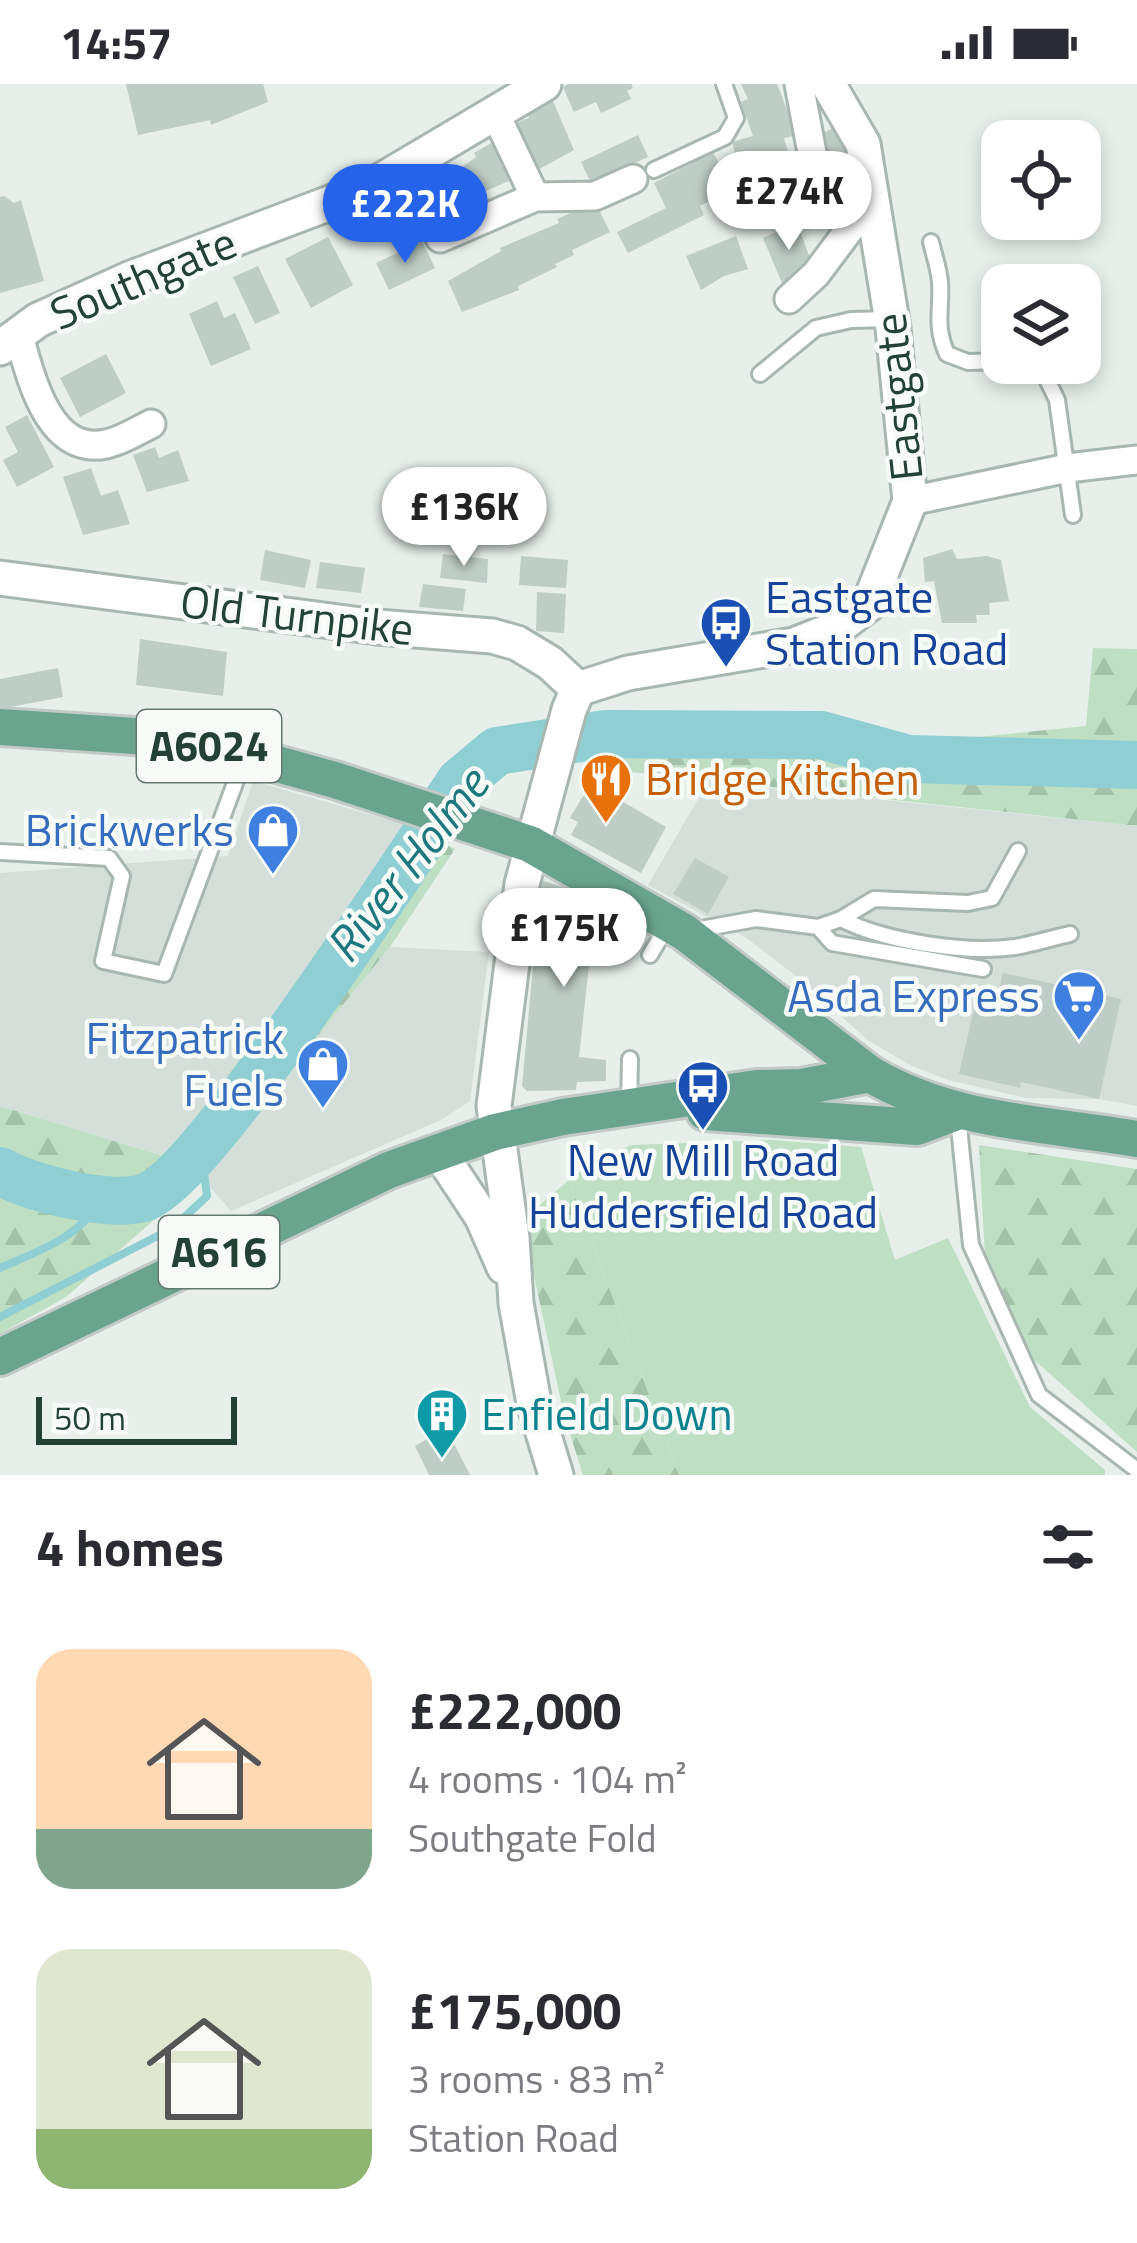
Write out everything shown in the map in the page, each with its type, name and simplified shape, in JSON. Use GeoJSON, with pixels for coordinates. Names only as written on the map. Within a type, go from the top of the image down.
{"type":"FeatureCollection","features":[{"type":"Feature","properties":{"kind":"main road","name":"A6024"},"geometry":{"type":"LineString","coordinates":[[0,727],[149,737],[245,754],[530,844],[677,927],[870,1074]]}},
{"type":"Feature","properties":{"kind":"main road","name":"A616"},"geometry":{"type":"LineString","coordinates":[[771,1087],[805,1073],[816,1061],[819,1033]]}},
{"type":"Feature","properties":{"kind":"main road","name":"A616"},"geometry":{"type":"LineString","coordinates":[[0,1358],[389,1170],[495,1132],[562,1117],[870,1074],[901,1092],[957,1112],[1137,1139]]}},
{"type":"Feature","properties":{"kind":"main road"},"geometry":{"type":"LineString","coordinates":[[842,1119],[870,1074]]}},
{"type":"Feature","properties":{"kind":"main road","name":"A616"},"geometry":{"type":"LineString","coordinates":[[629,1109],[917,1127],[957,1112]]}},
{"type":"Feature","properties":{"kind":"street","name":"Southgate"},"geometry":{"type":"LineString","coordinates":[[9,340],[129,279],[368,189],[544,84]]}},
{"type":"Feature","properties":{"kind":"street"},"geometry":{"type":"LineString","coordinates":[[799,84],[813,158]]}},
{"type":"Feature","properties":{"kind":"street","name":"Eastgate"},"geometry":{"type":"LineString","coordinates":[[574,699],[628,673],[794,644],[837,628],[869,604],[910,501],[892,319],[863,144],[828,84]]}},
{"type":"Feature","properties":{"kind":"street"},"geometry":{"type":"LineString","coordinates":[[496,115],[535,197]]}},
{"type":"Feature","properties":{"kind":"street"},"geometry":{"type":"LineString","coordinates":[[440,238],[535,197],[595,196],[644,175]]}},
{"type":"Feature","properties":{"kind":"street"},"geometry":{"type":"LineString","coordinates":[[789,299],[816,274],[873,198]]}},
{"type":"Feature","properties":{"kind":"street"},"geometry":{"type":"LineString","coordinates":[[9,340],[51,421],[83,444],[106,444],[151,424]]}},
{"type":"Feature","properties":{"kind":"street"},"geometry":{"type":"LineString","coordinates":[[910,501],[1067,468],[1137,460]]}},
{"type":"Feature","properties":{"kind":"street","name":"Old Turnpike"},"geometry":{"type":"LineString","coordinates":[[0,578],[377,627],[493,636],[550,663],[574,699]]}},
{"type":"Feature","properties":{"kind":"street"},"geometry":{"type":"LineString","coordinates":[[556,1475],[534,1403],[516,1303],[512,1238],[495,1132],[501,1048],[530,844],[574,699]]}},
{"type":"Feature","properties":{"kind":"street"},"geometry":{"type":"LineString","coordinates":[[439,1152],[482,1217],[516,1303]]}},
{"type":"Feature","properties":{"kind":"lane"},"geometry":{"type":"LineString","coordinates":[[644,175],[725,137],[736,118],[724,84]]}},
{"type":"Feature","properties":{"kind":"lane"},"geometry":{"type":"LineString","coordinates":[[931,242],[941,285],[937,304],[941,339],[947,354],[981,362]]}},
{"type":"Feature","properties":{"kind":"lane"},"geometry":{"type":"LineString","coordinates":[[760,374],[816,328],[851,320],[892,319]]}},
{"type":"Feature","properties":{"kind":"lane"},"geometry":{"type":"LineString","coordinates":[[1049,384],[1057,400],[1073,515]]}},
{"type":"Feature","properties":{"kind":"lane"},"geometry":{"type":"LineString","coordinates":[[0,852],[109,858],[122,876],[103,961],[164,974],[245,754]]}},
{"type":"Feature","properties":{"kind":"lane"},"geometry":{"type":"LineString","coordinates":[[650,955],[677,927],[756,920],[818,927],[874,899],[968,903],[992,898],[1018,851]]}},
{"type":"Feature","properties":{"kind":"lane"},"geometry":{"type":"LineString","coordinates":[[841,919],[870,934],[960,946],[1012,947],[1070,934]]}},
{"type":"Feature","properties":{"kind":"lane"},"geometry":{"type":"LineString","coordinates":[[818,927],[832,944],[983,969]]}},
{"type":"Feature","properties":{"kind":"lane"},"geometry":{"type":"LineString","coordinates":[[629,1109],[630,1059]]}},
{"type":"Feature","properties":{"kind":"lane"},"geometry":{"type":"LineString","coordinates":[[957,1112],[971,1245],[1039,1395],[1137,1470]]}},
{"type":"Feature","properties":{"kind":"shaded area"},"geometry":{"type":"Polygon","coordinates":[[[253,781],[407,825],[294,998],[224,1094],[163,1156],[0,1106],[0,873],[228,856],[253,781]]]}},
{"type":"Feature","properties":{"kind":"shaded area"},"geometry":{"type":"Polygon","coordinates":[[[708,782],[1137,826],[1137,1106],[1099,1099],[1027,1098],[948,1080],[912,1066],[869,1041],[745,937],[648,885],[708,782]]]}},
{"type":"Feature","properties":{"kind":"shaded area"},"geometry":{"type":"Polygon","coordinates":[[[390,947],[489,952],[470,1101],[441,1120],[231,1211],[202,1178],[390,947]]]}},
{"type":"Feature","properties":{"kind":"green space"},"geometry":{"type":"Polygon","coordinates":[[[1093,648],[1137,649],[1137,826],[621,771],[605,716],[759,717],[938,741],[1086,726],[1093,648]]]}},
{"type":"Feature","properties":{"kind":"green space"},"geometry":{"type":"Polygon","coordinates":[[[407,825],[455,849],[390,947],[202,1178],[66,1297],[0,1334],[0,1106],[163,1156],[224,1094],[294,998],[407,825]]]}},
{"type":"Feature","properties":{"kind":"green space"},"geometry":{"type":"Polygon","coordinates":[[[772,1140],[861,1147],[895,1260],[948,1238],[1030,1407],[1105,1470],[1105,1475],[679,1475],[569,1180],[600,1156],[632,1145],[772,1140]]]}},
{"type":"Feature","properties":{"kind":"green space"},"geometry":{"type":"Polygon","coordinates":[[[979,1145],[1137,1169],[1137,1452],[1030,1356],[985,1257],[979,1145]]]}},
{"type":"Feature","properties":{"kind":"green space"},"geometry":{"type":"Polygon","coordinates":[[[569,1180],[679,1475],[583,1475],[564,1415],[522,1220],[569,1180]]]}},
{"type":"Feature","properties":{"kind":"building"},"geometry":{"type":"Polygon","coordinates":[[[126,84],[263,84],[268,102],[211,125],[210,120],[138,135],[126,84]]]}},
{"type":"Feature","properties":{"kind":"building"},"geometry":{"type":"Polygon","coordinates":[[[631,84],[633,88],[627,91],[631,99],[601,113],[596,102],[574,112],[563,87],[631,84]]]}},
{"type":"Feature","properties":{"kind":"building"},"geometry":{"type":"Polygon","coordinates":[[[741,84],[777,84],[792,123],[794,136],[784,138],[796,178],[823,173],[828,198],[812,200],[814,216],[798,219],[795,204],[757,216],[732,142],[753,136],[741,102],[748,99],[741,84]]]}},
{"type":"Feature","properties":{"kind":"building"},"geometry":{"type":"Polygon","coordinates":[[[552,99],[574,150],[534,172],[513,124],[529,118],[526,110],[552,99]]]}},
{"type":"Feature","properties":{"kind":"building"},"geometry":{"type":"Polygon","coordinates":[[[833,128],[848,153],[841,157],[850,160],[847,194],[834,193],[819,135],[833,128]]]}},
{"type":"Feature","properties":{"kind":"building"},"geometry":{"type":"Polygon","coordinates":[[[638,135],[648,157],[591,183],[581,162],[638,135]]]}},
{"type":"Feature","properties":{"kind":"building"},"geometry":{"type":"Polygon","coordinates":[[[493,142],[511,180],[375,239],[362,211],[370,207],[373,211],[455,172],[493,142]]]}},
{"type":"Feature","properties":{"kind":"building"},"geometry":{"type":"Polygon","coordinates":[[[713,152],[732,189],[700,206],[704,215],[628,253],[617,232],[666,208],[654,183],[713,152]]]}},
{"type":"Feature","properties":{"kind":"building"},"geometry":{"type":"Polygon","coordinates":[[[0,197],[14,203],[21,200],[44,281],[0,293],[0,197]]]}},
{"type":"Feature","properties":{"kind":"building"},"geometry":{"type":"Polygon","coordinates":[[[598,208],[610,232],[572,250],[574,255],[518,286],[519,290],[462,312],[448,281],[500,248],[559,223],[557,219],[598,208]]]}},
{"type":"Feature","properties":{"kind":"building"},"geometry":{"type":"Polygon","coordinates":[[[797,223],[814,269],[782,283],[763,238],[797,223]]]}},
{"type":"Feature","properties":{"kind":"building"},"geometry":{"type":"Polygon","coordinates":[[[736,236],[748,269],[701,290],[686,256],[736,236]]]}},
{"type":"Feature","properties":{"kind":"building"},"geometry":{"type":"Polygon","coordinates":[[[328,237],[353,285],[311,308],[285,259],[328,237]]]}},
{"type":"Feature","properties":{"kind":"building"},"geometry":{"type":"Polygon","coordinates":[[[422,241],[435,268],[389,290],[376,263],[422,241]]]}},
{"type":"Feature","properties":{"kind":"building"},"geometry":{"type":"Polygon","coordinates":[[[258,266],[280,313],[255,324],[233,277],[258,266]]]}},
{"type":"Feature","properties":{"kind":"building"},"geometry":{"type":"Polygon","coordinates":[[[217,301],[224,318],[235,313],[251,349],[211,366],[189,314],[217,301]]]}},
{"type":"Feature","properties":{"kind":"building"},"geometry":{"type":"Polygon","coordinates":[[[106,354],[126,393],[80,417],[60,378],[106,354]]]}},
{"type":"Feature","properties":{"kind":"building"},"geometry":{"type":"Polygon","coordinates":[[[27,415],[54,467],[17,487],[3,460],[18,452],[5,427],[27,415]]]}},
{"type":"Feature","properties":{"kind":"building"},"geometry":{"type":"Polygon","coordinates":[[[155,447],[159,458],[178,450],[189,481],[147,492],[133,455],[155,447]]]}},
{"type":"Feature","properties":{"kind":"building"},"geometry":{"type":"Polygon","coordinates":[[[91,468],[101,496],[118,490],[130,524],[83,535],[63,477],[91,468]]]}},
{"type":"Feature","properties":{"kind":"building"},"geometry":{"type":"Polygon","coordinates":[[[952,549],[957,559],[987,556],[1001,560],[1009,601],[989,603],[990,615],[976,615],[977,623],[942,623],[934,581],[925,582],[923,558],[952,549]]]}},
{"type":"Feature","properties":{"kind":"building"},"geometry":{"type":"Polygon","coordinates":[[[265,550],[311,560],[305,588],[260,580],[265,550]]]}},
{"type":"Feature","properties":{"kind":"building"},"geometry":{"type":"Polygon","coordinates":[[[443,554],[488,559],[487,583],[440,578],[443,554]]]}},
{"type":"Feature","properties":{"kind":"building"},"geometry":{"type":"Polygon","coordinates":[[[521,556],[568,560],[566,588],[519,585],[521,556]]]}},
{"type":"Feature","properties":{"kind":"building"},"geometry":{"type":"Polygon","coordinates":[[[320,562],[365,568],[361,593],[316,588],[320,562]]]}},
{"type":"Feature","properties":{"kind":"building"},"geometry":{"type":"Polygon","coordinates":[[[423,584],[466,589],[463,611],[419,607],[423,584]]]}},
{"type":"Feature","properties":{"kind":"building"},"geometry":{"type":"Polygon","coordinates":[[[537,592],[566,594],[564,633],[536,631],[537,592]]]}},
{"type":"Feature","properties":{"kind":"building"},"geometry":{"type":"Polygon","coordinates":[[[140,639],[227,652],[223,696],[136,685],[140,639]]]}},
{"type":"Feature","properties":{"kind":"building"},"geometry":{"type":"Polygon","coordinates":[[[58,668],[63,697],[0,709],[0,679],[58,668]]]}},
{"type":"Feature","properties":{"kind":"building"},"geometry":{"type":"Polygon","coordinates":[[[608,793],[666,827],[641,873],[571,835],[578,822],[570,818],[583,796],[600,806],[608,793]]]}},
{"type":"Feature","properties":{"kind":"building"},"geometry":{"type":"Polygon","coordinates":[[[695,858],[729,877],[708,914],[673,894],[695,858]]]}},
{"type":"Feature","properties":{"kind":"building"},"geometry":{"type":"Polygon","coordinates":[[[541,880],[589,896],[646,930],[636,947],[608,931],[605,936],[571,921],[567,953],[590,956],[579,1057],[606,1060],[606,1081],[577,1082],[576,1090],[527,1091],[522,1086],[541,880]]]}},
{"type":"Feature","properties":{"kind":"building"},"geometry":{"type":"Polygon","coordinates":[[[1003,973],[1121,999],[1099,1099],[959,1074],[974,1009],[994,1014],[1003,973]]]}},
{"type":"Feature","properties":{"kind":"building","name":"Enfield Down"},"geometry":{"type":"Polygon","coordinates":[[[446,1428],[470,1475],[429,1475],[415,1446],[446,1428]]]}},
{"type":"Feature","properties":{"kind":"waterway","name":"River Holme"},"geometry":{"type":"LineString","coordinates":[[0,1171],[49,1190],[110,1200],[143,1198],[172,1178],[257,1077],[460,782],[497,751],[606,734],[821,735],[908,759],[1137,765]]}},
{"type":"Feature","properties":{"kind":"waterway"},"geometry":{"type":"LineString","coordinates":[[0,1317],[173,1228],[207,1196],[203,1166],[193,1158]]}},
{"type":"Feature","properties":{"kind":"waterway"},"geometry":{"type":"LineString","coordinates":[[0,1268],[70,1233],[101,1199]]}},
{"type":"Feature","properties":{"kind":"place","name":"Eastgate Station Road"},"geometry":{"type":"Point","coordinates":[726,669]}},
{"type":"Feature","properties":{"kind":"place","name":"Bridge Kitchen"},"geometry":{"type":"Point","coordinates":[606,825]}},
{"type":"Feature","properties":{"kind":"place","name":"Brickwerks"},"geometry":{"type":"Point","coordinates":[273,876]}},
{"type":"Feature","properties":{"kind":"place","name":"Asda Express"},"geometry":{"type":"Point","coordinates":[1079,1042]}},
{"type":"Feature","properties":{"kind":"place","name":"Fitzpatrick Fuels"},"geometry":{"type":"Point","coordinates":[323,1110]}},
{"type":"Feature","properties":{"kind":"place","name":"New Mill Road Huddersfield Road"},"geometry":{"type":"Point","coordinates":[703,1132]}},
{"type":"Feature","properties":{"kind":"place","name":"Enfield Down"},"geometry":{"type":"Point","coordinates":[442,1460]}}]}
